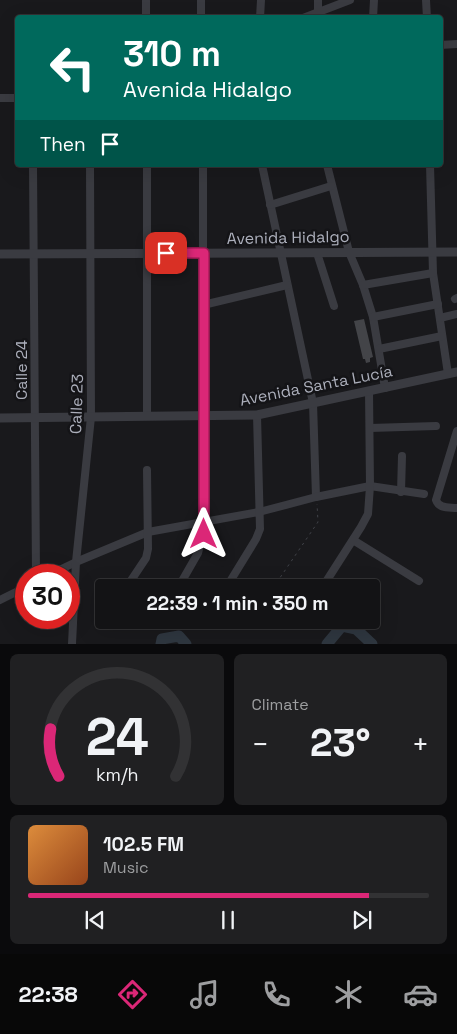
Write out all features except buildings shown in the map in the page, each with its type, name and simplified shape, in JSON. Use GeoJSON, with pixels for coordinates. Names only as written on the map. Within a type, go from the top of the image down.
{"type":"FeatureCollection","features":[{"type":"Feature","properties":{"kind":"street"},"geometry":{"type":"LineString","coordinates":[[201,0],[201,15]]}},
{"type":"Feature","properties":{"kind":"street"},"geometry":{"type":"LineString","coordinates":[[260,15],[261,0]]}},
{"type":"Feature","properties":{"kind":"street"},"geometry":{"type":"LineString","coordinates":[[318,0],[318,15],[350,0]]}},
{"type":"Feature","properties":{"kind":"street"},"geometry":{"type":"LineString","coordinates":[[373,15],[374,0]]}},
{"type":"Feature","properties":{"kind":"street"},"geometry":{"type":"LineString","coordinates":[[426,0],[427,15]]}},
{"type":"Feature","properties":{"kind":"street"},"geometry":{"type":"LineString","coordinates":[[146,1],[146,15]]}},
{"type":"Feature","properties":{"kind":"street"},"geometry":{"type":"LineString","coordinates":[[443,46],[457,44]]}},
{"type":"Feature","properties":{"kind":"street"},"geometry":{"type":"LineString","coordinates":[[0,98],[15,98]]}},
{"type":"Feature","properties":{"kind":"street","name":"Calle 24"},"geometry":{"type":"LineString","coordinates":[[33,167],[36,564]]}},
{"type":"Feature","properties":{"kind":"street","name":"Calle 23"},"geometry":{"type":"LineString","coordinates":[[72,644],[76,562],[91,417],[90,167]]}},
{"type":"Feature","properties":{"kind":"street"},"geometry":{"type":"LineString","coordinates":[[147,167],[147,416]]}},
{"type":"Feature","properties":{"kind":"street"},"geometry":{"type":"LineString","coordinates":[[183,579],[198,552],[204,534],[202,167]]}},
{"type":"Feature","properties":{"kind":"street"},"geometry":{"type":"LineString","coordinates":[[262,167],[313,403],[316,497]]}},
{"type":"Feature","properties":{"kind":"street"},"geometry":{"type":"LineString","coordinates":[[327,167],[349,252],[363,285],[372,317],[385,388]]}},
{"type":"Feature","properties":{"kind":"street"},"geometry":{"type":"LineString","coordinates":[[430,167],[433,273],[442,336],[453,373]]}},
{"type":"Feature","properties":{"kind":"street"},"geometry":{"type":"LineString","coordinates":[[270,205],[331,186]]}},
{"type":"Feature","properties":{"kind":"street","name":"Avenida Hidalgo"},"geometry":{"type":"LineString","coordinates":[[0,254],[457,252]]}},
{"type":"Feature","properties":{"kind":"street"},"geometry":{"type":"LineString","coordinates":[[317,253],[334,306]]}},
{"type":"Feature","properties":{"kind":"street"},"geometry":{"type":"LineString","coordinates":[[363,285],[433,273]]}},
{"type":"Feature","properties":{"kind":"street"},"geometry":{"type":"LineString","coordinates":[[203,305],[288,285]]}},
{"type":"Feature","properties":{"kind":"street"},"geometry":{"type":"LineString","coordinates":[[372,317],[438,304]]}},
{"type":"Feature","properties":{"kind":"street"},"geometry":{"type":"LineString","coordinates":[[440,318],[457,314]]}},
{"type":"Feature","properties":{"kind":"street"},"geometry":{"type":"LineString","coordinates":[[379,349],[442,336]]}},
{"type":"Feature","properties":{"kind":"street","name":"Avenida Santa Lucía"},"geometry":{"type":"LineString","coordinates":[[0,418],[258,415],[453,373]]}},
{"type":"Feature","properties":{"kind":"street"},"geometry":{"type":"LineString","coordinates":[[328,579],[368,514],[370,486],[369,391]]}},
{"type":"Feature","properties":{"kind":"street"},"geometry":{"type":"LineString","coordinates":[[232,579],[260,529],[258,415]]}},
{"type":"Feature","properties":{"kind":"street"},"geometry":{"type":"LineString","coordinates":[[370,428],[436,426]]}},
{"type":"Feature","properties":{"kind":"street"},"geometry":{"type":"LineString","coordinates":[[457,431],[436,497],[438,504],[443,507],[457,508]]}},
{"type":"Feature","properties":{"kind":"street"},"geometry":{"type":"LineString","coordinates":[[401,492],[402,456]]}},
{"type":"Feature","properties":{"kind":"street"},"geometry":{"type":"LineString","coordinates":[[132,579],[146,558],[148,549],[147,470]]}},
{"type":"Feature","properties":{"kind":"street"},"geometry":{"type":"LineString","coordinates":[[72,564],[148,532],[259,512],[316,497],[370,486],[424,494]]}},
{"type":"Feature","properties":{"kind":"street"},"geometry":{"type":"LineString","coordinates":[[352,540],[418,581]]}},
{"type":"Feature","properties":{"kind":"street"},"geometry":{"type":"LineString","coordinates":[[0,600],[15,592]]}},
{"type":"Feature","properties":{"kind":"path"},"geometry":{"type":"LineString","coordinates":[[279,579],[318,522],[316,497]]}},
{"type":"Feature","properties":{"kind":"waterway"},"geometry":{"type":"LineString","coordinates":[[327,644],[342,626],[356,629],[372,644]]}},
{"type":"Feature","properties":{"kind":"waterway"},"geometry":{"type":"LineString","coordinates":[[161,644],[162,639],[179,636],[186,644]]}},
{"type":"Feature","properties":{"kind":"route"},"geometry":{"type":"LineString","coordinates":[[166,253],[204,253],[204,534]]}}]}
